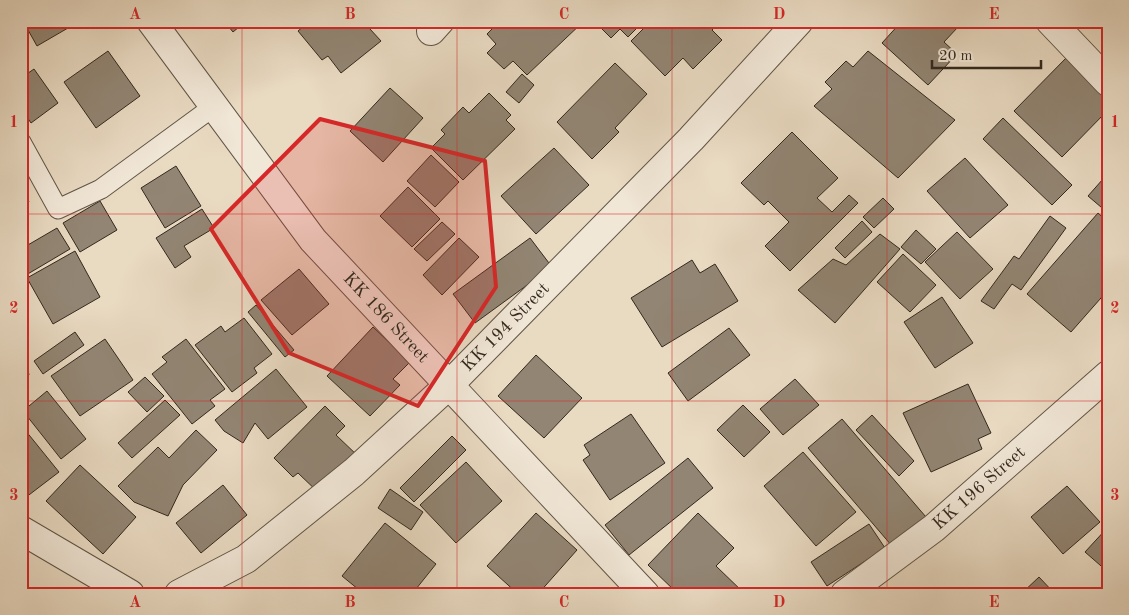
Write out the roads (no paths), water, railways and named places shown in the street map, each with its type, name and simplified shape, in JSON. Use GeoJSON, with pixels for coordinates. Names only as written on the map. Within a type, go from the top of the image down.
{"type":"FeatureCollection","features":[{"type":"Feature","properties":{"kind":"street","name":"KK 186 Street"},"geometry":{"type":"LineString","coordinates":[[151,21],[313,240],[645,594]]}},
{"type":"Feature","properties":{"kind":"street","name":"KK 194 Street"},"geometry":{"type":"LineString","coordinates":[[179,594],[246,559],[354,472],[450,384],[691,139],[800,21]]}},
{"type":"Feature","properties":{"kind":"street"},"geometry":{"type":"LineString","coordinates":[[1050,21],[1108,82]]}},
{"type":"Feature","properties":{"kind":"street","name":"KK 196 Street"},"geometry":{"type":"LineString","coordinates":[[845,594],[934,528],[1108,375]]}},
{"type":"Feature","properties":{"kind":"street"},"geometry":{"type":"LineString","coordinates":[[21,530],[130,594]]}},
{"type":"Feature","properties":{"kind":"lane"},"geometry":{"type":"LineString","coordinates":[[21,142],[58,209],[101,189],[213,107]]}}]}
